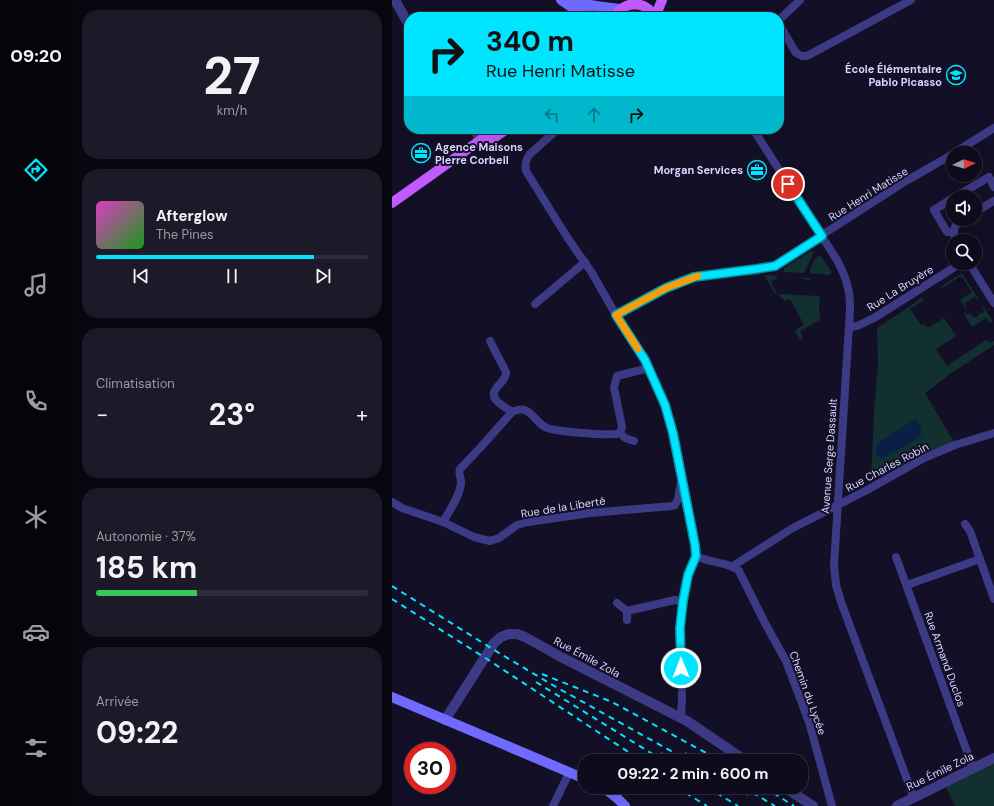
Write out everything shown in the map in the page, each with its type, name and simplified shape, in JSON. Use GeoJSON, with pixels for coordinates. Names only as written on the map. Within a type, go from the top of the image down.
{"type":"FeatureCollection","features":[{"type":"Feature","properties":{"kind":"main road"},"geometry":{"type":"LineString","coordinates":[[560,0],[582,12]]}},
{"type":"Feature","properties":{"kind":"main road"},"geometry":{"type":"LineString","coordinates":[[575,0],[582,4],[613,12]]}},
{"type":"Feature","properties":{"kind":"main road"},"geometry":{"type":"LineString","coordinates":[[657,12],[662,0]]}},
{"type":"Feature","properties":{"kind":"main road"},"geometry":{"type":"LineString","coordinates":[[618,12],[628,5],[640,2],[650,12]]}},
{"type":"Feature","properties":{"kind":"main road"},"geometry":{"type":"LineString","coordinates":[[392,203],[435,174],[455,157],[488,134]]}},
{"type":"Feature","properties":{"kind":"main road"},"geometry":{"type":"LineString","coordinates":[[435,174],[456,164],[500,134]]}},
{"type":"Feature","properties":{"kind":"main road"},"geometry":{"type":"LineString","coordinates":[[392,697],[578,776]]}},
{"type":"Feature","properties":{"kind":"main road"},"geometry":{"type":"LineString","coordinates":[[613,794],[625,806]]}},
{"type":"Feature","properties":{"kind":"street"},"geometry":{"type":"LineString","coordinates":[[395,0],[404,16]]}},
{"type":"Feature","properties":{"kind":"street"},"geometry":{"type":"LineString","coordinates":[[784,15],[800,0]]}},
{"type":"Feature","properties":{"kind":"street"},"geometry":{"type":"LineString","coordinates":[[784,33],[796,53],[802,56],[807,56],[901,2],[911,0]]}},
{"type":"Feature","properties":{"kind":"street","name":"Rue Henri Matisse"},"geometry":{"type":"LineString","coordinates":[[965,146],[994,128]]}},
{"type":"Feature","properties":{"kind":"street"},"geometry":{"type":"LineString","coordinates":[[477,134],[480,139]]}},
{"type":"Feature","properties":{"kind":"street"},"geometry":{"type":"LineString","coordinates":[[552,134],[530,154],[526,159],[525,165],[530,177],[585,262],[649,368],[668,415],[696,556],[688,575],[680,628],[682,697],[681,718]]}},
{"type":"Feature","properties":{"kind":"street","name":"Avenue Serge Dassault"},"geometry":{"type":"LineString","coordinates":[[756,134],[822,236],[841,267],[847,282],[850,300],[834,565],[836,585],[914,798]]}},
{"type":"Feature","properties":{"kind":"street","name":"Rue Henri Matisse"},"geometry":{"type":"LineString","coordinates":[[616,315],[666,288],[694,277],[775,266],[946,158]]}},
{"type":"Feature","properties":{"kind":"street"},"geometry":{"type":"LineString","coordinates":[[967,190],[988,177],[994,187]]}},
{"type":"Feature","properties":{"kind":"street"},"geometry":{"type":"LineString","coordinates":[[982,208],[994,201]]}},
{"type":"Feature","properties":{"kind":"street"},"geometry":{"type":"LineString","coordinates":[[946,203],[934,210],[947,232],[954,232],[955,226]]}},
{"type":"Feature","properties":{"kind":"street"},"geometry":{"type":"LineString","coordinates":[[535,304],[585,262]]}},
{"type":"Feature","properties":{"kind":"street","name":"Rue La Bruyère"},"geometry":{"type":"LineString","coordinates":[[849,327],[857,326],[874,318],[950,270]]}},
{"type":"Feature","properties":{"kind":"street"},"geometry":{"type":"LineString","coordinates":[[973,270],[994,303]]}},
{"type":"Feature","properties":{"kind":"street"},"geometry":{"type":"LineString","coordinates":[[490,341],[506,372],[506,376],[494,391],[494,395],[496,400],[512,412]]}},
{"type":"Feature","properties":{"kind":"street"},"geometry":{"type":"LineString","coordinates":[[620,433],[622,427],[614,386],[617,376],[649,368]]}},
{"type":"Feature","properties":{"kind":"street"},"geometry":{"type":"LineString","coordinates":[[444,522],[454,504],[461,484],[458,473],[460,469],[512,412],[522,408],[543,426],[554,430],[612,435],[620,433]]}},
{"type":"Feature","properties":{"kind":"street"},"geometry":{"type":"LineString","coordinates":[[620,433],[625,438],[634,442]]}},
{"type":"Feature","properties":{"kind":"street","name":"Rue Charles Robin"},"geometry":{"type":"LineString","coordinates":[[734,566],[791,529],[933,454],[994,433]]}},
{"type":"Feature","properties":{"kind":"street","name":"Rue de la Liberté"},"geometry":{"type":"LineString","coordinates":[[392,502],[402,508],[444,522],[474,537],[495,541],[517,525],[528,522],[600,512],[675,505],[678,499],[681,479]]}},
{"type":"Feature","properties":{"kind":"street"},"geometry":{"type":"LineString","coordinates":[[965,524],[970,531],[994,599]]}},
{"type":"Feature","properties":{"kind":"street"},"geometry":{"type":"LineString","coordinates":[[696,556],[703,560],[734,566]]}},
{"type":"Feature","properties":{"kind":"street","name":"Rue Armand Duclos"},"geometry":{"type":"LineString","coordinates":[[896,557],[973,768]]}},
{"type":"Feature","properties":{"kind":"street"},"geometry":{"type":"LineString","coordinates":[[907,585],[980,559]]}},
{"type":"Feature","properties":{"kind":"street","name":"Chemin du Lycée"},"geometry":{"type":"LineString","coordinates":[[734,566],[739,571],[786,661],[809,722],[832,806]]}},
{"type":"Feature","properties":{"kind":"street"},"geometry":{"type":"LineString","coordinates":[[617,603],[627,616],[672,601],[683,601]]}},
{"type":"Feature","properties":{"kind":"street","name":"Rue Émile Zola"},"geometry":{"type":"LineString","coordinates":[[445,720],[494,643],[506,635],[514,634],[521,635],[588,672],[681,718],[735,754]]}},
{"type":"Feature","properties":{"kind":"street","name":"Rue Émile Zola"},"geometry":{"type":"LineString","coordinates":[[896,806],[994,758]]}},
{"type":"Feature","properties":{"kind":"street"},"geometry":{"type":"LineString","coordinates":[[553,806],[569,772]]}},
{"type":"Feature","properties":{"kind":"street"},"geometry":{"type":"LineString","coordinates":[[795,794],[813,806]]}},
{"type":"Feature","properties":{"kind":"green space"},"geometry":{"type":"Polygon","coordinates":[[[811,251],[814,252],[804,273],[784,272],[784,268],[811,251]]]}},
{"type":"Feature","properties":{"kind":"green space"},"geometry":{"type":"Polygon","coordinates":[[[820,255],[832,272],[829,275],[810,273],[813,263],[820,255]]]}},
{"type":"Feature","properties":{"kind":"green space"},"geometry":{"type":"Polygon","coordinates":[[[962,273],[979,300],[978,301],[975,296],[970,299],[972,304],[969,300],[965,303],[967,309],[960,300],[972,292],[961,276],[944,287],[940,287],[962,273]]]}},
{"type":"Feature","properties":{"kind":"green space"},"geometry":{"type":"Polygon","coordinates":[[[764,275],[811,278],[811,280],[777,276],[777,278],[771,282],[777,294],[820,296],[820,320],[800,331],[803,338],[800,340],[795,330],[804,325],[790,299],[785,301],[774,292],[764,275]]]}},
{"type":"Feature","properties":{"kind":"green space"},"geometry":{"type":"Polygon","coordinates":[[[922,298],[924,300],[910,309],[921,325],[924,324],[926,327],[930,327],[944,318],[956,336],[936,349],[947,366],[986,340],[990,343],[994,341],[994,345],[950,374],[925,393],[954,442],[928,452],[871,481],[874,411],[878,365],[877,328],[922,298]]]}},
{"type":"Feature","properties":{"kind":"green space"},"geometry":{"type":"Polygon","coordinates":[[[983,306],[993,321],[990,323],[986,318],[972,327],[963,312],[967,314],[970,313],[974,318],[979,315],[976,310],[980,314],[985,311],[982,307],[983,306]]]}},
{"type":"Feature","properties":{"kind":"green space"},"geometry":{"type":"Polygon","coordinates":[[[994,763],[994,806],[955,806],[946,787],[994,763]]]}},
{"type":"Feature","properties":{"kind":"water"},"geometry":{"type":"Polygon","coordinates":[[[914,420],[917,420],[920,425],[921,434],[918,439],[881,459],[876,455],[876,447],[880,441],[914,420]]]}},
{"type":"Feature","properties":{"kind":"railway"},"geometry":{"type":"LineString","coordinates":[[392,586],[556,687],[676,754]]}},
{"type":"Feature","properties":{"kind":"railway"},"geometry":{"type":"LineString","coordinates":[[392,599],[487,659],[631,754]]}},
{"type":"Feature","properties":{"kind":"railway"},"geometry":{"type":"LineString","coordinates":[[542,674],[612,702],[708,754]]}},
{"type":"Feature","properties":{"kind":"railway"},"geometry":{"type":"LineString","coordinates":[[536,682],[653,754]]}},
{"type":"Feature","properties":{"kind":"railway"},"geometry":{"type":"LineString","coordinates":[[687,794],[707,806]]}},
{"type":"Feature","properties":{"kind":"railway"},"geometry":{"type":"LineString","coordinates":[[718,794],[738,806]]}},
{"type":"Feature","properties":{"kind":"railway"},"geometry":{"type":"LineString","coordinates":[[755,794],[775,806]]}},
{"type":"Feature","properties":{"kind":"railway"},"geometry":{"type":"LineString","coordinates":[[775,794],[794,806]]}},
{"type":"Feature","properties":{"kind":"slow traffic"},"geometry":{"type":"LineString","coordinates":[[638,349],[616,315],[666,288],[698,276]]}},
{"type":"Feature","properties":{"kind":"place","name":"École Élémentaire Pablo Picasso"},"geometry":{"type":"Point","coordinates":[956,75]}},
{"type":"Feature","properties":{"kind":"place","name":"Agence Maisons Pierre Corbeil"},"geometry":{"type":"Point","coordinates":[421,153]}},
{"type":"Feature","properties":{"kind":"place","name":"Morgan Services"},"geometry":{"type":"Point","coordinates":[757,170]}},
{"type":"Feature","properties":{"kind":"route"},"geometry":{"type":"LineString","coordinates":[[681,668],[680,628],[683,601],[688,575],[696,556],[695,545],[680,476],[673,433],[665,405],[645,360],[616,315],[666,288],[694,277],[775,266],[822,236],[788,184]]}}]}
